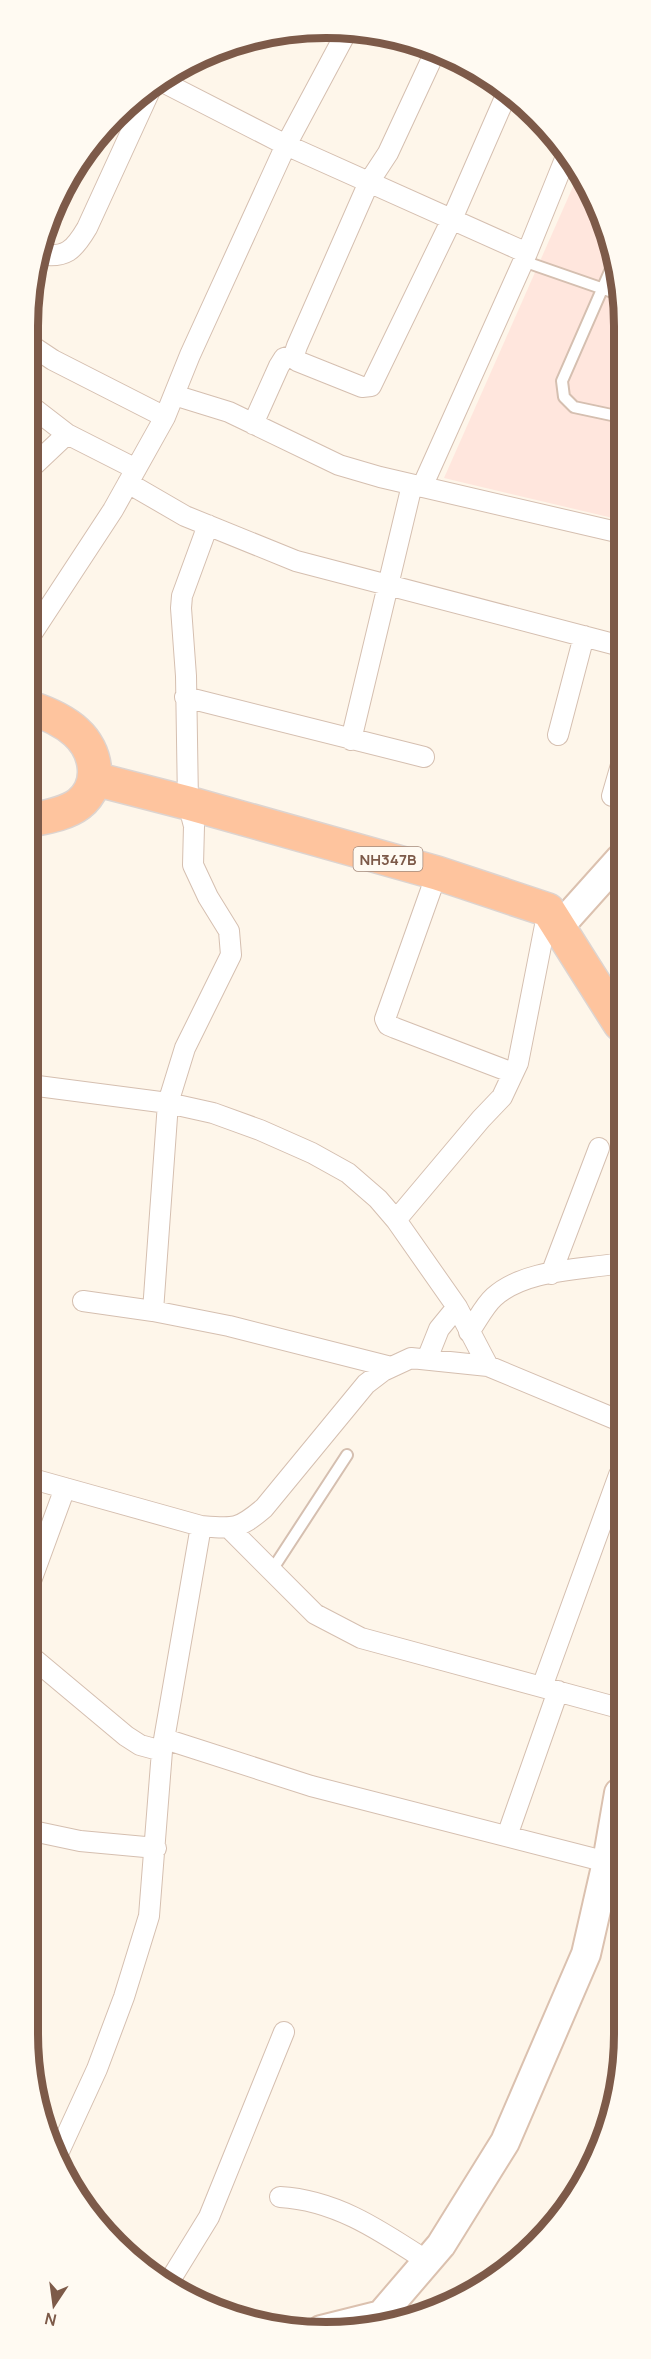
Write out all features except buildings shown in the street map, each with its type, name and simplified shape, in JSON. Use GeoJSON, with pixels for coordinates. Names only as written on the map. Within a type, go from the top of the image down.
{"type":"FeatureCollection","features":[{"type":"Feature","properties":{"kind":"highway"},"geometry":{"type":"LineString","coordinates":[[38,710],[75,731],[88,746],[94,763],[95,780],[88,795],[78,806],[38,819]]}},
{"type":"Feature","properties":{"kind":"highway","name":"NH347B"},"geometry":{"type":"LineString","coordinates":[[95,780],[188,803],[437,873],[554,918]]}},
{"type":"Feature","properties":{"kind":"highway"},"geometry":{"type":"LineString","coordinates":[[554,918],[614,1014]]}},
{"type":"Feature","properties":{"kind":"main road"},"geometry":{"type":"LineString","coordinates":[[554,918],[614,865]]}},
{"type":"Feature","properties":{"kind":"main road"},"geometry":{"type":"LineString","coordinates":[[380,2316],[441,2245],[505,2142],[586,1954],[608,1862],[614,1824]]}},
{"type":"Feature","properties":{"kind":"street"},"geometry":{"type":"LineString","coordinates":[[38,626],[113,510],[165,417],[286,145],[343,38]]}},
{"type":"Feature","properties":{"kind":"street"},"geometry":{"type":"LineString","coordinates":[[432,58],[388,153],[369,182],[294,355],[297,362],[362,387],[371,386],[452,219],[504,100]]}},
{"type":"Feature","properties":{"kind":"street"},"geometry":{"type":"LineString","coordinates":[[170,83],[286,145],[452,219],[525,257]]}},
{"type":"Feature","properties":{"kind":"street"},"geometry":{"type":"LineString","coordinates":[[46,254],[63,255],[75,248],[158,91]]}},
{"type":"Feature","properties":{"kind":"street"},"geometry":{"type":"LineString","coordinates":[[351,740],[387,586],[417,486],[525,257],[563,163]]}},
{"type":"Feature","properties":{"kind":"street"},"geometry":{"type":"LineString","coordinates":[[38,349],[165,417]]}},
{"type":"Feature","properties":{"kind":"street"},"geometry":{"type":"LineString","coordinates":[[253,424],[279,366],[284,358],[294,355]]}},
{"type":"Feature","properties":{"kind":"street"},"geometry":{"type":"LineString","coordinates":[[174,395],[229,412],[339,465],[417,486],[614,531]]}},
{"type":"Feature","properties":{"kind":"street"},"geometry":{"type":"LineString","coordinates":[[38,412],[67,434],[132,476],[185,516],[296,561],[614,644]]}},
{"type":"Feature","properties":{"kind":"street"},"geometry":{"type":"LineString","coordinates":[[38,461],[67,434]]}},
{"type":"Feature","properties":{"kind":"street"},"geometry":{"type":"LineString","coordinates":[[153,1311],[168,1103],[185,1048],[231,955],[229,931],[208,897],[193,865],[194,826],[188,803],[181,608],[182,596],[207,525]]}},
{"type":"Feature","properties":{"kind":"street"},"geometry":{"type":"LineString","coordinates":[[558,735],[584,636]]}},
{"type":"Feature","properties":{"kind":"street"},"geometry":{"type":"LineString","coordinates":[[185,697],[424,757]]}},
{"type":"Feature","properties":{"kind":"street"},"geometry":{"type":"LineString","coordinates":[[612,796],[614,789]]}},
{"type":"Feature","properties":{"kind":"street"},"geometry":{"type":"LineString","coordinates":[[437,873],[385,1019],[388,1025],[395,1028],[513,1073]]}},
{"type":"Feature","properties":{"kind":"street"},"geometry":{"type":"LineString","coordinates":[[396,1220],[502,1097],[518,1063],[554,918]]}},
{"type":"Feature","properties":{"kind":"street"},"geometry":{"type":"LineString","coordinates":[[38,1086],[168,1103],[222,1117],[260,1130],[312,1153],[348,1173],[378,1199],[396,1220],[457,1307],[488,1366]]}},
{"type":"Feature","properties":{"kind":"street"},"geometry":{"type":"LineString","coordinates":[[551,1274],[599,1148]]}},
{"type":"Feature","properties":{"kind":"street"},"geometry":{"type":"LineString","coordinates":[[470,1332],[493,1298],[518,1283],[551,1274],[614,1264]]}},
{"type":"Feature","properties":{"kind":"street"},"geometry":{"type":"LineString","coordinates":[[83,1302],[153,1311],[229,1326],[392,1367]]}},
{"type":"Feature","properties":{"kind":"street"},"geometry":{"type":"LineString","coordinates":[[427,1359],[440,1329],[457,1307]]}},
{"type":"Feature","properties":{"kind":"street"},"geometry":{"type":"LineString","coordinates":[[38,1480],[201,1526],[230,1529],[249,1521],[264,1508],[366,1384],[411,1358],[488,1366],[614,1418]]}},
{"type":"Feature","properties":{"kind":"street"},"geometry":{"type":"LineString","coordinates":[[38,1562],[65,1488]]}},
{"type":"Feature","properties":{"kind":"street"},"geometry":{"type":"LineString","coordinates":[[507,1836],[550,1689],[614,1491]]}},
{"type":"Feature","properties":{"kind":"street"},"geometry":{"type":"LineString","coordinates":[[61,2148],[97,2069],[124,1997],[149,1916],[163,1745],[201,1526]]}},
{"type":"Feature","properties":{"kind":"street"},"geometry":{"type":"LineString","coordinates":[[230,1529],[315,1614],[361,1638],[614,1707]]}},
{"type":"Feature","properties":{"kind":"street"},"geometry":{"type":"LineString","coordinates":[[38,1662],[126,1736],[140,1745],[163,1745],[311,1786],[608,1862]]}},
{"type":"Feature","properties":{"kind":"street"},"geometry":{"type":"LineString","coordinates":[[38,1832],[80,1841],[156,1848]]}},
{"type":"Feature","properties":{"kind":"street"},"geometry":{"type":"LineString","coordinates":[[172,2277],[209,2217],[284,2032]]}},
{"type":"Feature","properties":{"kind":"street"},"geometry":{"type":"LineString","coordinates":[[280,2197],[300,2198],[359,2219],[427,2261]]}},
{"type":"Feature","properties":{"kind":"lane"},"geometry":{"type":"LineString","coordinates":[[525,257],[611,291]]}},
{"type":"Feature","properties":{"kind":"lane"},"geometry":{"type":"LineString","coordinates":[[609,273],[562,381],[564,398],[574,407],[614,416]]}},
{"type":"Feature","properties":{"kind":"lane"},"geometry":{"type":"LineString","coordinates":[[272,1570],[347,1455]]}},
{"type":"Feature","properties":{"kind":"shaded area"},"geometry":{"type":"Polygon","coordinates":[[[575,182],[592,215],[604,251],[611,288],[614,326],[614,518],[444,478],[575,182]]]}}]}
